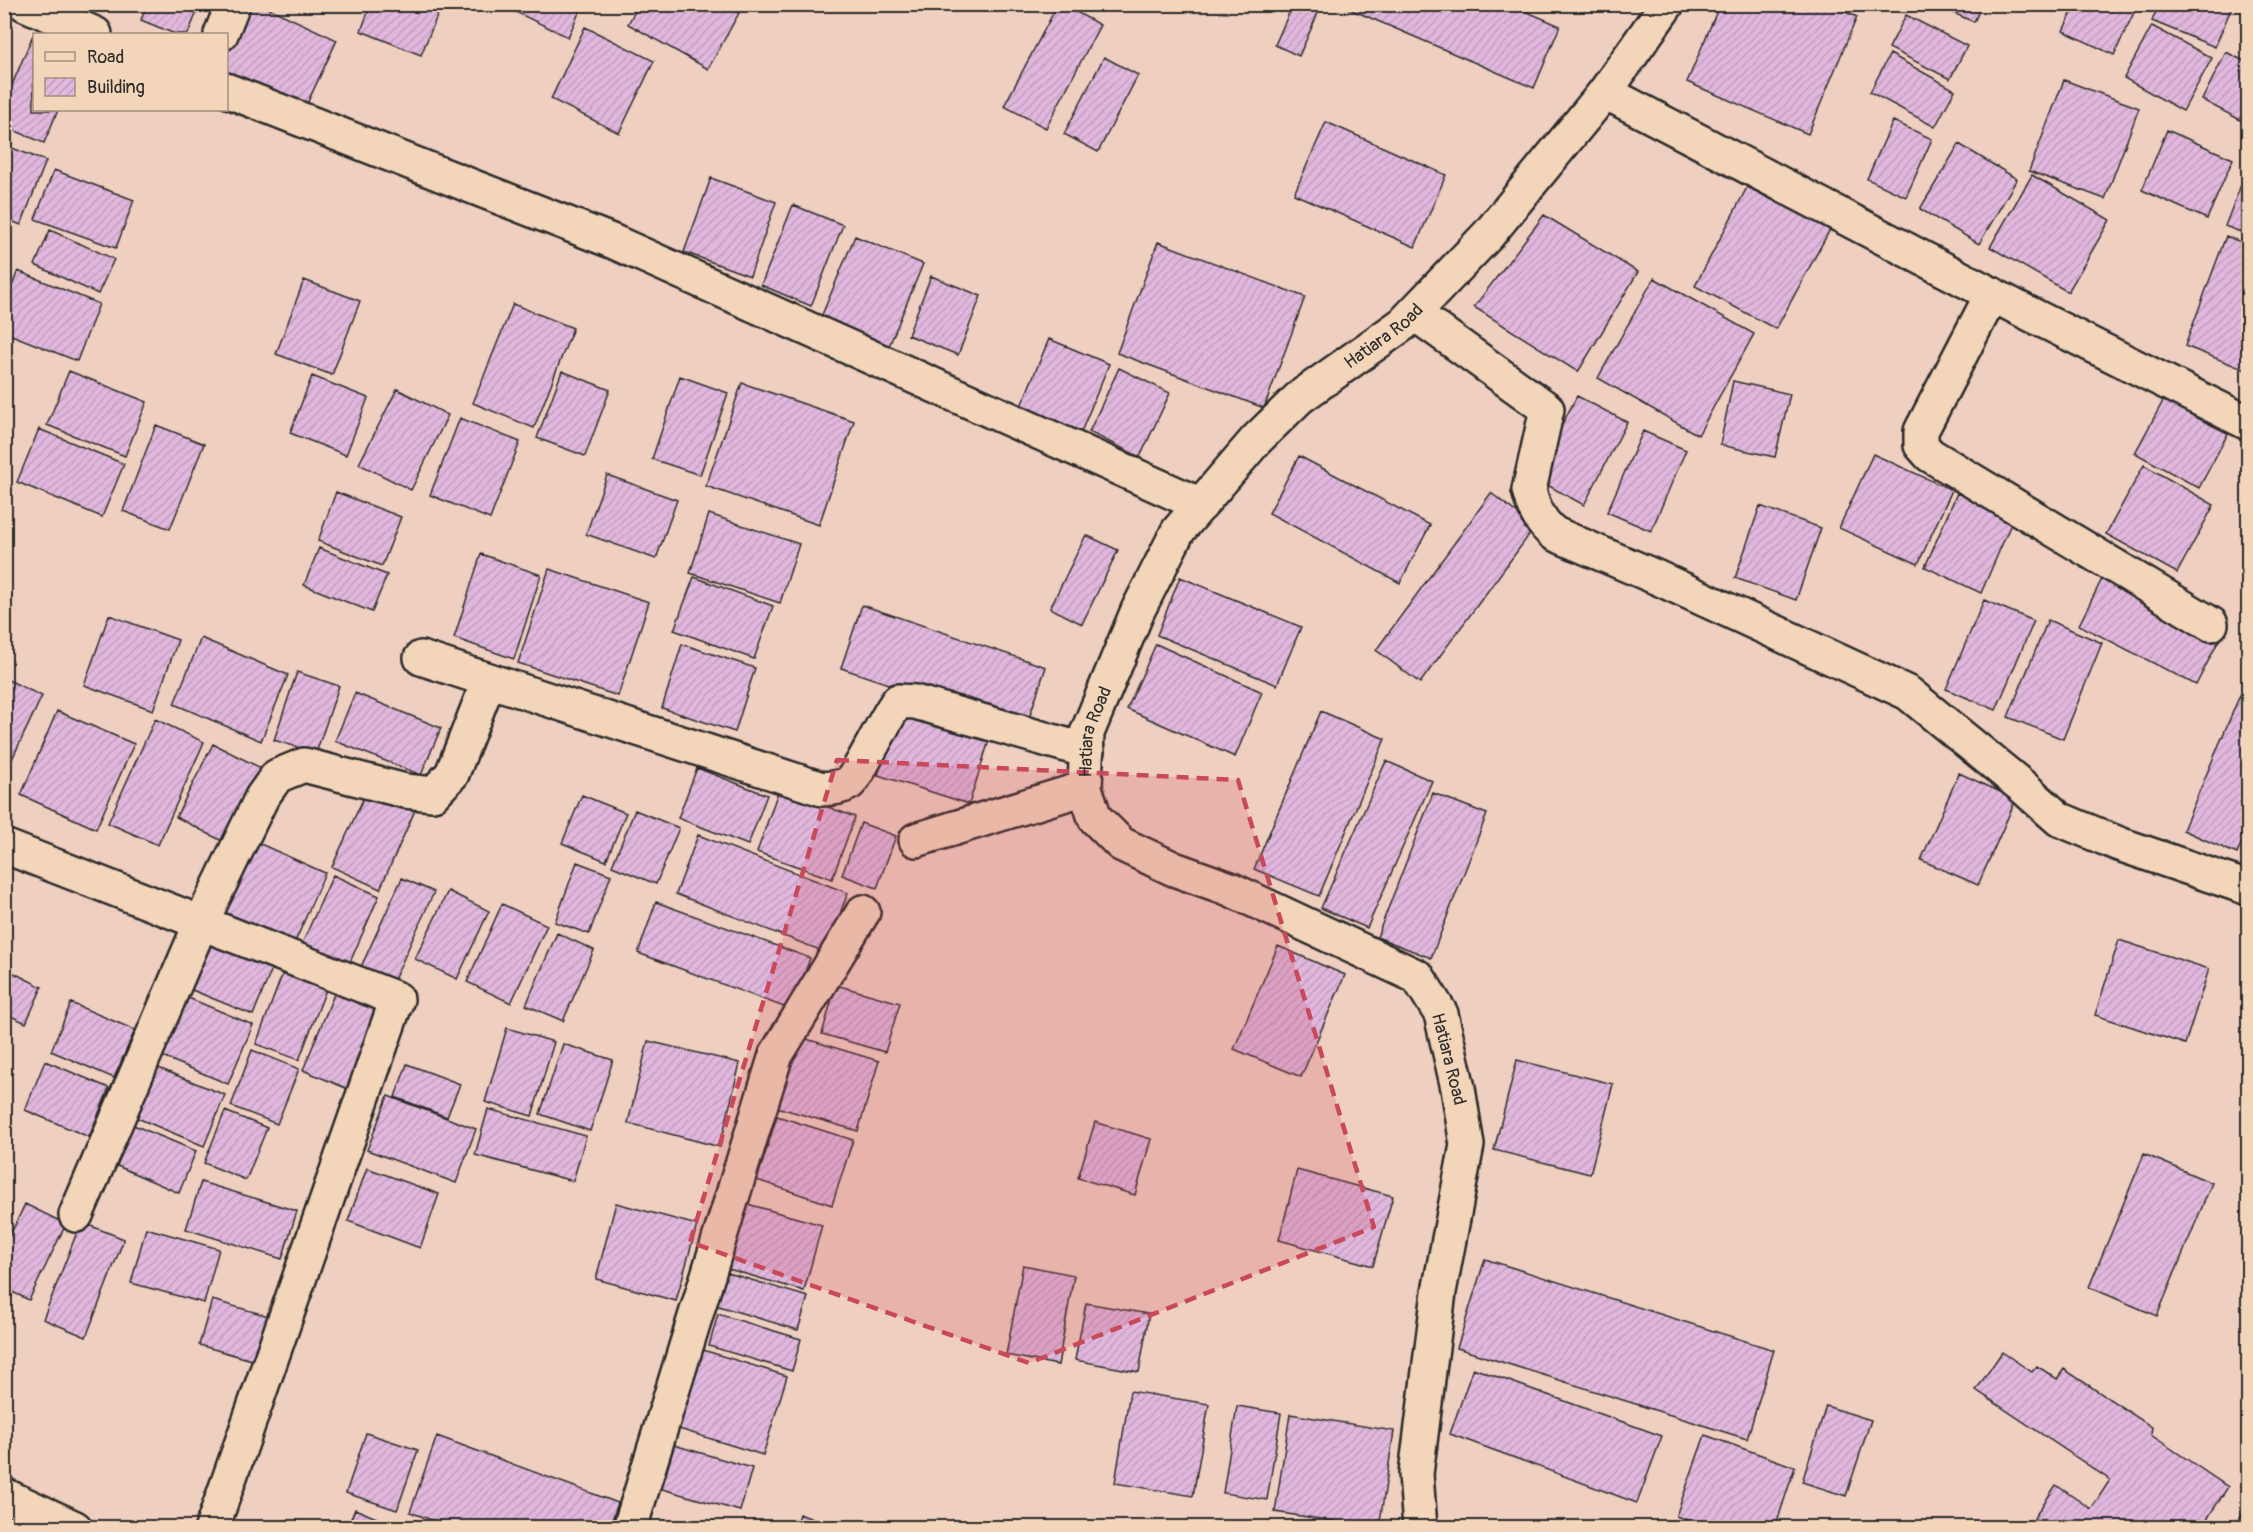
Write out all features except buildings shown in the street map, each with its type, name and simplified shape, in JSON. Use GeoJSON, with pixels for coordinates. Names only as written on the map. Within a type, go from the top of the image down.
{"type":"FeatureCollection","features":[{"type":"Feature","properties":{"kind":"street"},"geometry":{"type":"LineString","coordinates":[[25,4],[93,33]]}},
{"type":"Feature","properties":{"kind":"street"},"geometry":{"type":"LineString","coordinates":[[221,33],[232,4]]}},
{"type":"Feature","properties":{"kind":"street","name":"Hatiara Road"},"geometry":{"type":"LineString","coordinates":[[1419,1527],[1416,1474],[1439,1292],[1467,1145],[1458,1088],[1441,1014],[1418,977],[1230,888],[1174,869],[1121,844],[1095,818],[1085,788],[1087,733],[1138,610],[1178,531],[1256,440],[1300,397],[1403,324],[1488,236],[1605,92],[1667,4]]}},
{"type":"Feature","properties":{"kind":"street"},"geometry":{"type":"LineString","coordinates":[[228,91],[614,242],[1200,505]]}},
{"type":"Feature","properties":{"kind":"street"},"geometry":{"type":"LineString","coordinates":[[1605,92],[1992,294],[2248,423]]}},
{"type":"Feature","properties":{"kind":"street"},"geometry":{"type":"LineString","coordinates":[[1992,294],[1921,431],[1921,445],[1930,455],[2211,624]]}},
{"type":"Feature","properties":{"kind":"street"},"geometry":{"type":"LineString","coordinates":[[1414,313],[1547,409],[1529,490],[1538,514],[1547,528],[1555,534],[1908,693],[2023,786],[2059,819],[2119,844],[2248,888]]}},
{"type":"Feature","properties":{"kind":"street"},"geometry":{"type":"LineString","coordinates":[[421,658],[822,789],[837,788],[851,782],[898,701],[915,702],[1087,752]]}},
{"type":"Feature","properties":{"kind":"street"},"geometry":{"type":"LineString","coordinates":[[76,1215],[201,922],[262,797],[277,776],[304,765],[405,791],[433,794],[452,774],[489,680]]}},
{"type":"Feature","properties":{"kind":"street"},"geometry":{"type":"LineString","coordinates":[[916,840],[1085,788]]}},
{"type":"Feature","properties":{"kind":"street"},"geometry":{"type":"LineString","coordinates":[[4,846],[398,999],[212,1527]]}},
{"type":"Feature","properties":{"kind":"street"},"geometry":{"type":"LineString","coordinates":[[630,1527],[776,1055],[863,912]]}},
{"type":"Feature","properties":{"kind":"street"},"geometry":{"type":"LineString","coordinates":[[6,1500],[75,1527]]}},
{"type":"Feature","properties":{"kind":"highlighted area"},"geometry":{"type":"Polygon","coordinates":[[[837,760],[1238,780],[1374,1227],[1029,1363],[690,1242],[837,760]]]}}]}
